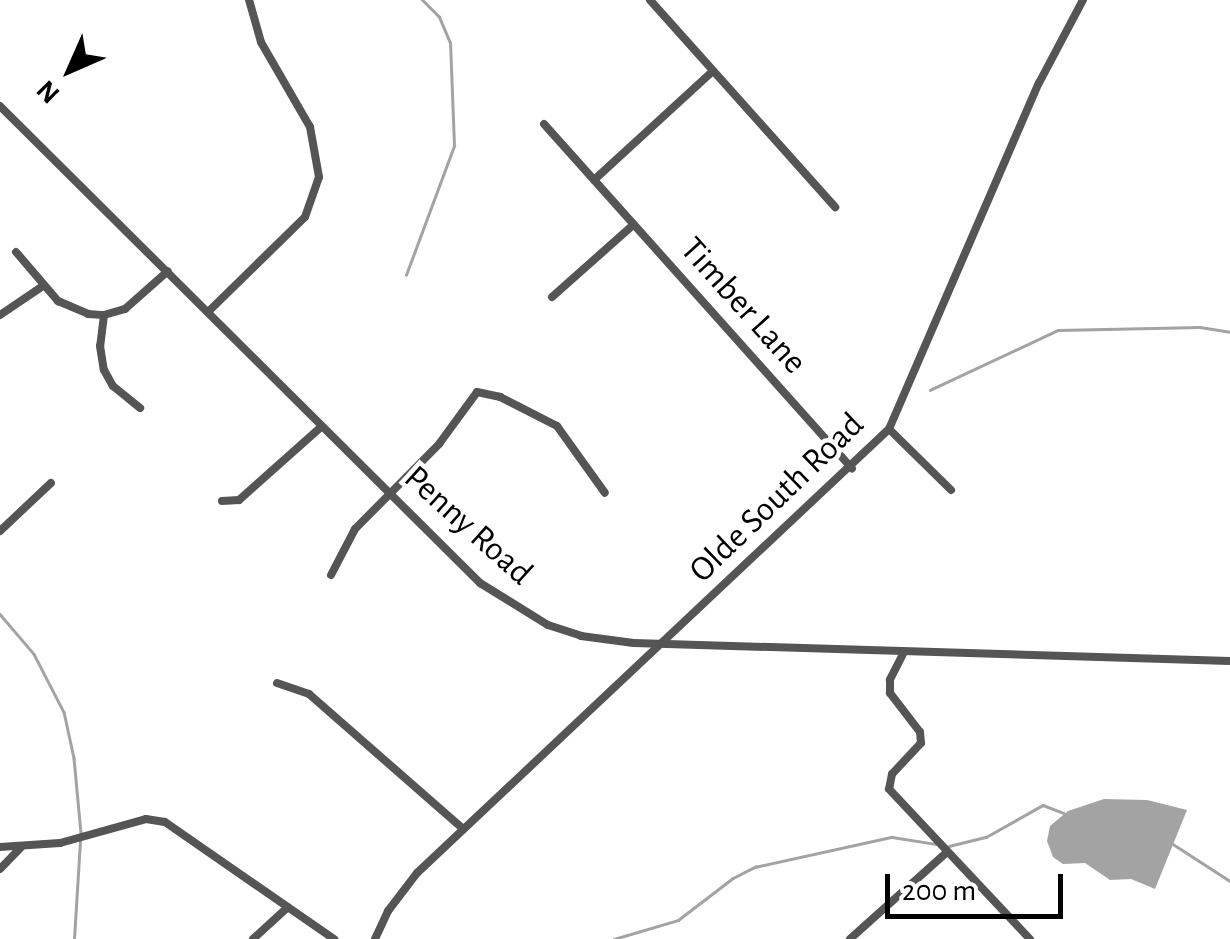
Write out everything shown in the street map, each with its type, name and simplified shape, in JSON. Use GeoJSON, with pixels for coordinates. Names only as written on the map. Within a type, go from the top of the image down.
{"type":"FeatureCollection","features":[{"type":"Feature","properties":{"kind":"street"},"geometry":{"type":"LineString","coordinates":[[210,312],[305,217],[320,177],[310,127],[262,42],[249,0]]}},
{"type":"Feature","properties":{"kind":"street"},"geometry":{"type":"LineString","coordinates":[[650,0],[835,207]]}},
{"type":"Feature","properties":{"kind":"street","name":"Olde South Road"},"geometry":{"type":"LineString","coordinates":[[375,939],[401,892],[463,829],[852,469],[889,430],[1039,82],[1082,0]]}},
{"type":"Feature","properties":{"kind":"street"},"geometry":{"type":"LineString","coordinates":[[594,180],[712,72]]}},
{"type":"Feature","properties":{"kind":"street","name":"Penny Road"},"geometry":{"type":"LineString","coordinates":[[0,106],[390,495],[480,583],[510,605],[582,636],[634,643],[1230,661]]}},
{"type":"Feature","properties":{"kind":"street","name":"Timber Lane"},"geometry":{"type":"LineString","coordinates":[[544,124],[852,469]]}},
{"type":"Feature","properties":{"kind":"street"},"geometry":{"type":"LineString","coordinates":[[552,297],[633,225]]}},
{"type":"Feature","properties":{"kind":"street"},"geometry":{"type":"LineString","coordinates":[[16,252],[43,286],[72,309],[104,316],[138,301],[168,271]]}},
{"type":"Feature","properties":{"kind":"street"},"geometry":{"type":"LineString","coordinates":[[0,315],[43,286]]}},
{"type":"Feature","properties":{"kind":"street"},"geometry":{"type":"LineString","coordinates":[[104,316],[100,346],[104,370],[113,386],[140,408]]}},
{"type":"Feature","properties":{"kind":"street"},"geometry":{"type":"LineString","coordinates":[[331,575],[348,536],[450,432],[473,396],[484,391],[557,426],[605,493]]}},
{"type":"Feature","properties":{"kind":"street"},"geometry":{"type":"LineString","coordinates":[[222,500],[239,500],[322,426]]}},
{"type":"Feature","properties":{"kind":"street"},"geometry":{"type":"LineString","coordinates":[[889,430],[951,490]]}},
{"type":"Feature","properties":{"kind":"street"},"geometry":{"type":"LineString","coordinates":[[0,531],[52,483]]}},
{"type":"Feature","properties":{"kind":"street"},"geometry":{"type":"LineString","coordinates":[[686,624],[684,633],[691,645]]}},
{"type":"Feature","properties":{"kind":"street"},"geometry":{"type":"LineString","coordinates":[[634,643],[643,654],[642,664]]}},
{"type":"Feature","properties":{"kind":"street"},"geometry":{"type":"LineString","coordinates":[[904,652],[890,680],[890,692],[920,732],[921,743],[892,774],[889,789],[1030,939]]}},
{"type":"Feature","properties":{"kind":"street"},"geometry":{"type":"LineString","coordinates":[[276,683],[299,689],[321,703],[463,829]]}},
{"type":"Feature","properties":{"kind":"street"},"geometry":{"type":"LineString","coordinates":[[0,847],[89,836],[146,819],[165,822],[334,939]]}},
{"type":"Feature","properties":{"kind":"street"},"geometry":{"type":"LineString","coordinates":[[0,869],[22,846]]}},
{"type":"Feature","properties":{"kind":"street"},"geometry":{"type":"LineString","coordinates":[[850,939],[947,852]]}},
{"type":"Feature","properties":{"kind":"street"},"geometry":{"type":"LineString","coordinates":[[254,939],[288,907]]}},
{"type":"Feature","properties":{"kind":"shaded area"},"geometry":{"type":"Polygon","coordinates":[[[1104,799],[1147,800],[1187,810],[1155,889],[1131,879],[1110,880],[1085,863],[1063,864],[1053,857],[1047,841],[1050,826],[1068,811],[1104,799]]]}},
{"type":"Feature","properties":{"kind":"waterway"},"geometry":{"type":"LineString","coordinates":[[406,275],[454,146],[450,43],[439,17],[422,0]]}},
{"type":"Feature","properties":{"kind":"waterway"},"geometry":{"type":"LineString","coordinates":[[930,390],[1058,330],[1200,327],[1230,332]]}},
{"type":"Feature","properties":{"kind":"waterway"},"geometry":{"type":"LineString","coordinates":[[0,614],[34,654],[64,712],[74,758],[81,833]]}},
{"type":"Feature","properties":{"kind":"waterway"},"geometry":{"type":"LineString","coordinates":[[949,846],[986,837],[1043,805],[1064,813]]}},
{"type":"Feature","properties":{"kind":"waterway"},"geometry":{"type":"LineString","coordinates":[[614,939],[678,920],[733,878],[755,867],[892,837],[936,844]]}},
{"type":"Feature","properties":{"kind":"waterway"},"geometry":{"type":"LineString","coordinates":[[74,939],[80,841]]}},
{"type":"Feature","properties":{"kind":"waterway"},"geometry":{"type":"LineString","coordinates":[[1173,844],[1230,881]]}}]}
